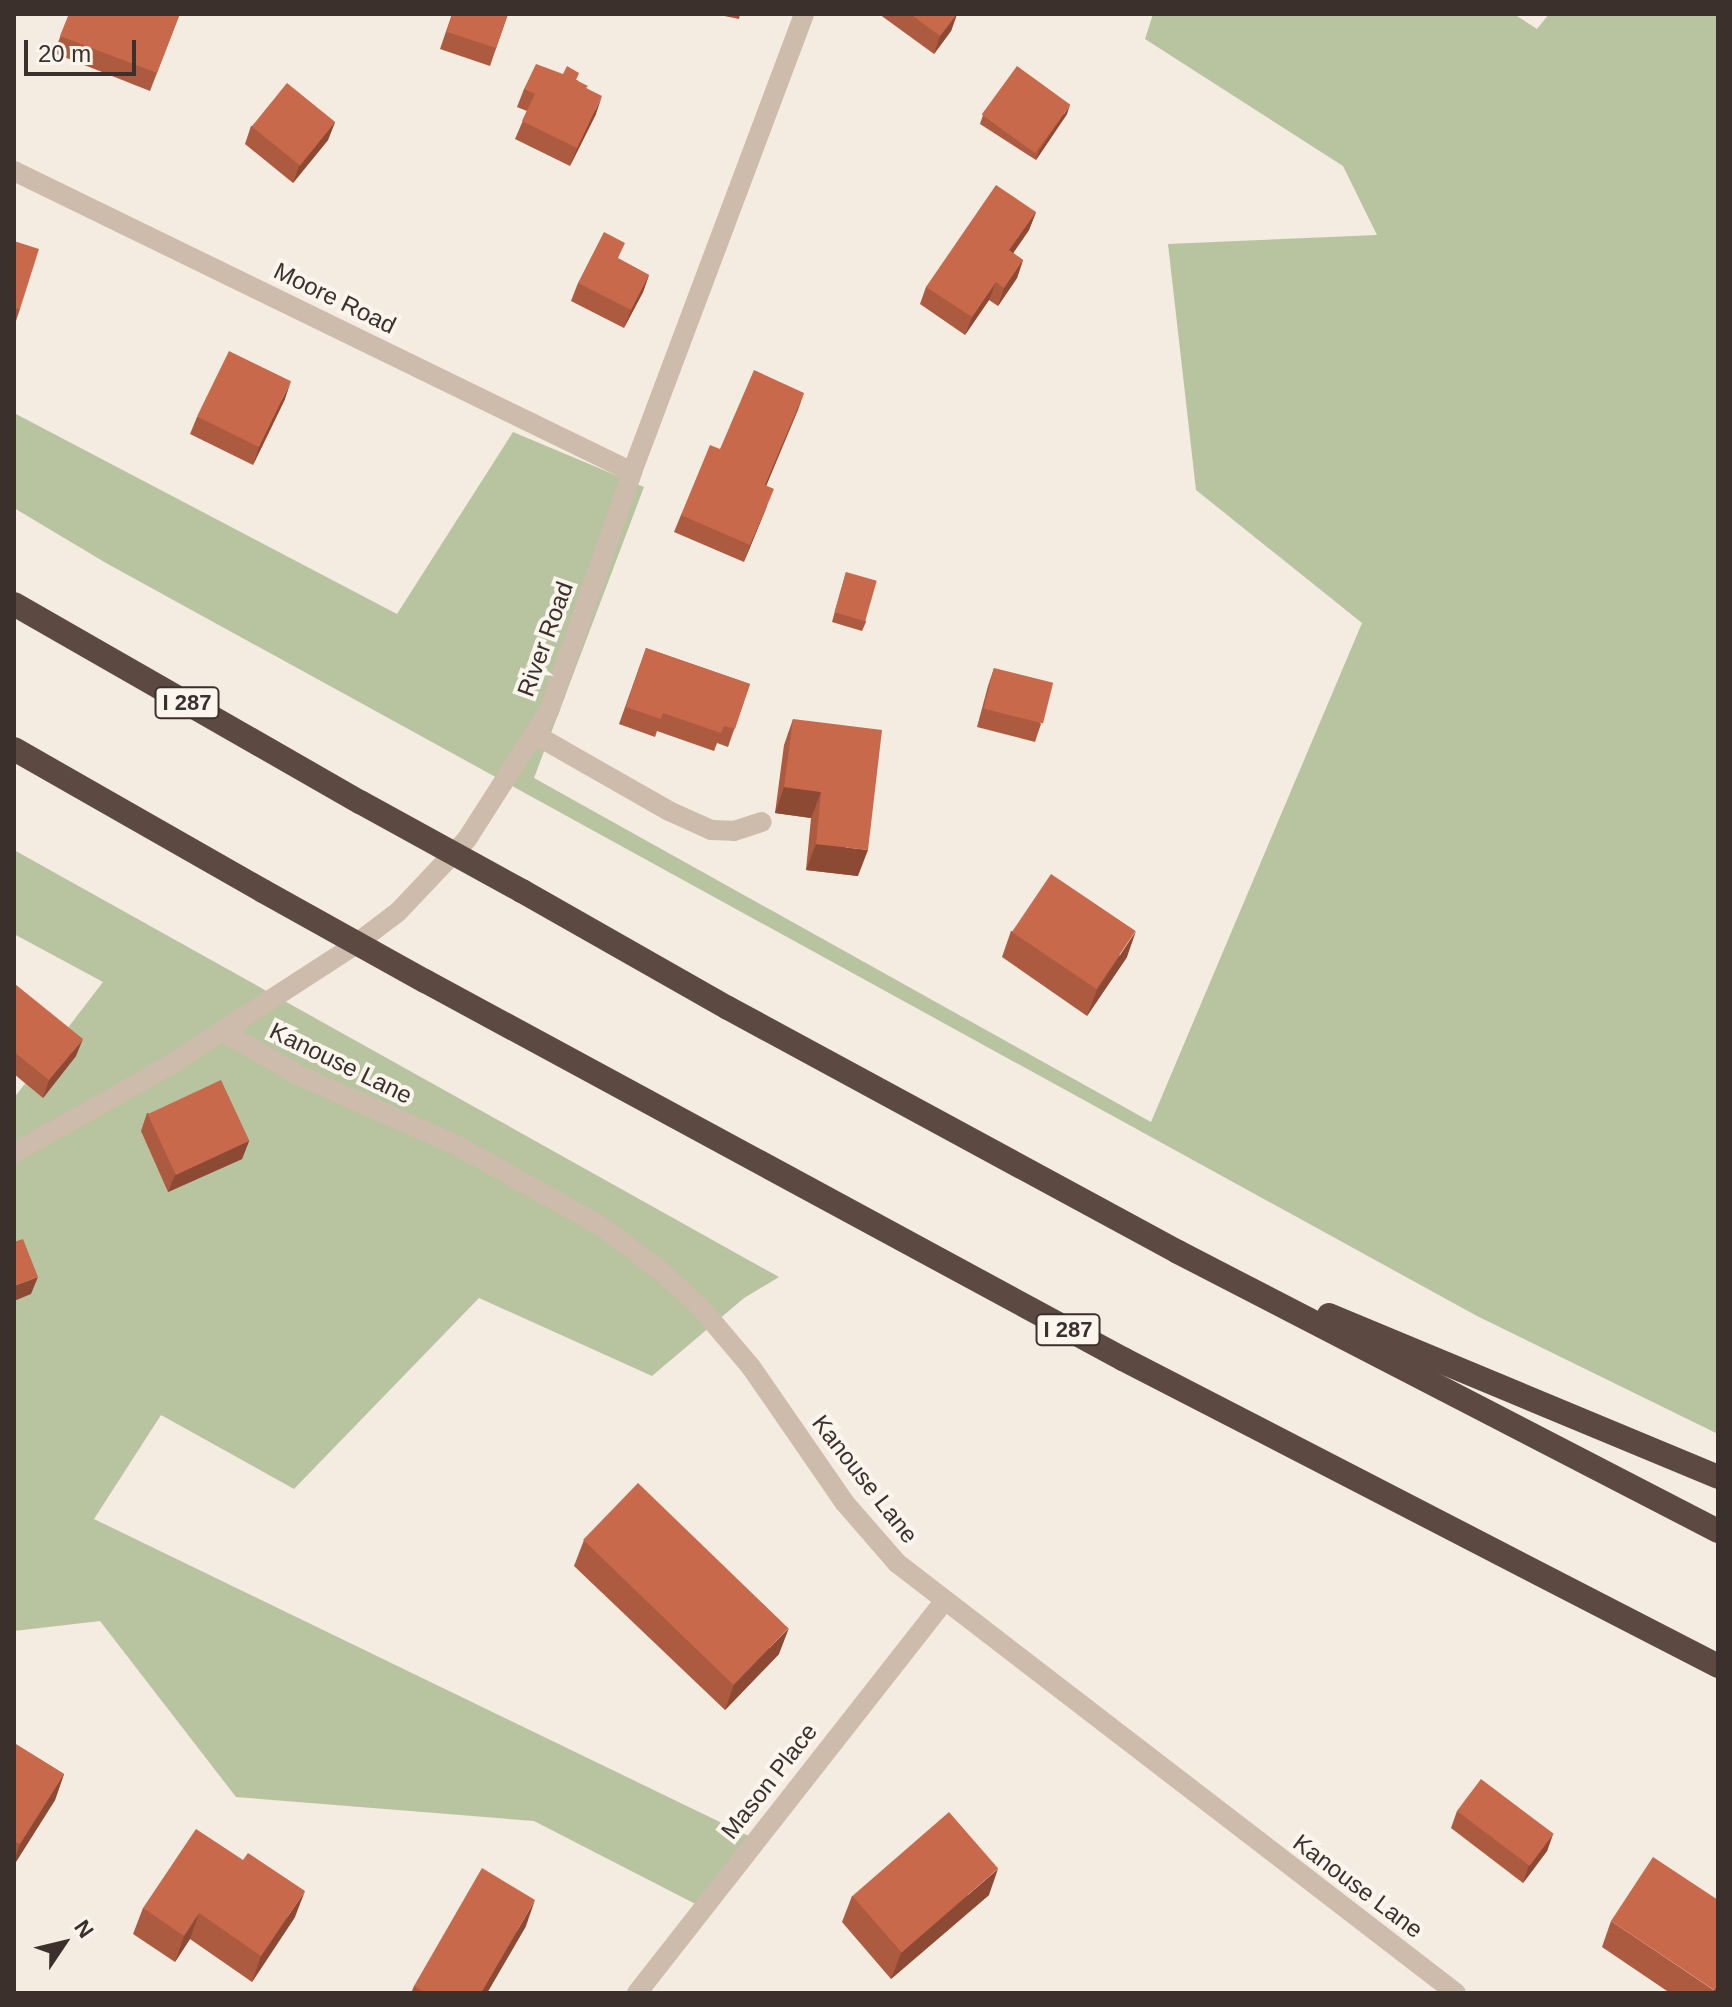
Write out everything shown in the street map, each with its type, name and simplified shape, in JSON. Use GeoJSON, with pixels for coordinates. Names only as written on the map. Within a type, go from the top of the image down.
{"type":"FeatureCollection","features":[{"type":"Feature","properties":{"kind":"highway","name":"I 287"},"geometry":{"type":"LineString","coordinates":[[14,604],[360,802],[937,1123],[1178,1252],[1718,1531]]}},
{"type":"Feature","properties":{"kind":"highway","name":"I 287"},"geometry":{"type":"LineString","coordinates":[[14,749],[425,981],[1136,1366],[1718,1666]]}},
{"type":"Feature","properties":{"kind":"highway"},"geometry":{"type":"LineString","coordinates":[[1178,1252],[1718,1477]]}},
{"type":"Feature","properties":{"kind":"street","name":"River Road"},"geometry":{"type":"LineString","coordinates":[[14,1153],[224,1032],[353,946],[432,880],[467,839],[549,711],[632,472],[804,14]]}},
{"type":"Feature","properties":{"kind":"street","name":"Moore Road"},"geometry":{"type":"LineString","coordinates":[[14,171],[632,472]]}},
{"type":"Feature","properties":{"kind":"street"},"geometry":{"type":"LineString","coordinates":[[534,734],[669,811],[711,830],[734,831],[762,822]]}},
{"type":"Feature","properties":{"kind":"street","name":"Kanouse Lane"},"geometry":{"type":"LineString","coordinates":[[224,1032],[298,1075],[458,1146],[601,1226],[662,1272],[701,1308],[751,1367],[844,1502],[897,1563],[1456,1993]]}},
{"type":"Feature","properties":{"kind":"street","name":"Mason Place"},"geometry":{"type":"LineString","coordinates":[[637,1993],[944,1602]]}},
{"type":"Feature","properties":{"kind":"green space"},"geometry":{"type":"Polygon","coordinates":[[[1153,14],[1514,14],[1537,29],[1549,14],[1718,14],[1718,1434],[1477,1316],[106,563],[14,508],[14,413],[397,614],[513,432],[644,487],[534,778],[1151,1122],[1362,623],[1196,490],[1168,244],[1377,235],[1343,166],[1145,39],[1153,14]]]}},
{"type":"Feature","properties":{"kind":"green space"},"geometry":{"type":"Polygon","coordinates":[[[14,850],[779,1277],[744,1298],[652,1376],[479,1298],[294,1489],[161,1415],[94,1519],[757,1840],[711,1912],[534,1821],[236,1797],[100,1621],[14,1631],[14,1098],[103,982],[14,934],[14,850]]]}},
{"type":"Feature","properties":{"kind":"building"},"geometry":{"type":"Polygon","coordinates":[[[69,14],[179,16],[157,73],[60,36],[69,14]]]}},
{"type":"Feature","properties":{"kind":"building"},"geometry":{"type":"Polygon","coordinates":[[[452,14],[508,14],[496,48],[447,32],[452,14]]]}},
{"type":"Feature","properties":{"kind":"building"},"geometry":{"type":"Polygon","coordinates":[[[910,14],[957,14],[940,36],[910,14]]]}},
{"type":"Feature","properties":{"kind":"building"},"geometry":{"type":"Polygon","coordinates":[[[536,64],[563,74],[567,66],[579,73],[576,80],[602,96],[577,148],[522,121],[535,94],[524,89],[536,64]]]}},
{"type":"Feature","properties":{"kind":"building"},"geometry":{"type":"Polygon","coordinates":[[[1017,66],[1070,105],[1035,153],[982,115],[1017,66]]]}},
{"type":"Feature","properties":{"kind":"building"},"geometry":{"type":"Polygon","coordinates":[[[287,83],[335,122],[300,166],[252,127],[287,83]]]}},
{"type":"Feature","properties":{"kind":"building"},"geometry":{"type":"Polygon","coordinates":[[[996,185],[1036,212],[1009,250],[1023,260],[1004,288],[996,282],[972,317],[926,287],[996,185]]]}},
{"type":"Feature","properties":{"kind":"building"},"geometry":{"type":"Polygon","coordinates":[[[604,232],[625,243],[618,258],[649,275],[631,310],[578,283],[604,232]]]}},
{"type":"Feature","properties":{"kind":"building"},"geometry":{"type":"Polygon","coordinates":[[[14,241],[39,249],[20,309],[14,308],[14,241]]]}},
{"type":"Feature","properties":{"kind":"building"},"geometry":{"type":"Polygon","coordinates":[[[229,351],[291,381],[259,447],[197,417],[229,351]]]}},
{"type":"Feature","properties":{"kind":"building"},"geometry":{"type":"Polygon","coordinates":[[[754,370],[804,393],[765,485],[774,489],[750,545],[681,515],[710,445],[720,449],[754,370]]]}},
{"type":"Feature","properties":{"kind":"building"},"geometry":{"type":"Polygon","coordinates":[[[846,572],[877,581],[865,621],[834,612],[846,572]]]}},
{"type":"Feature","properties":{"kind":"building"},"geometry":{"type":"Polygon","coordinates":[[[646,648],[750,684],[735,729],[724,726],[721,733],[663,713],[661,719],[626,707],[646,648]]]}},
{"type":"Feature","properties":{"kind":"building"},"geometry":{"type":"Polygon","coordinates":[[[994,668],[1053,683],[1043,724],[984,709],[994,668]]]}},
{"type":"Feature","properties":{"kind":"building"},"geometry":{"type":"Polygon","coordinates":[[[793,719],[882,730],[868,850],[816,844],[821,792],[784,787],[793,719]]]}},
{"type":"Feature","properties":{"kind":"building"},"geometry":{"type":"Polygon","coordinates":[[[1051,874],[1136,931],[1096,989],[1012,932],[1051,874]]]}},
{"type":"Feature","properties":{"kind":"building"},"geometry":{"type":"Polygon","coordinates":[[[15,984],[83,1039],[49,1080],[14,1052],[15,984]]]}},
{"type":"Feature","properties":{"kind":"building"},"geometry":{"type":"Polygon","coordinates":[[[221,1080],[249,1141],[176,1175],[148,1114],[221,1080]]]}},
{"type":"Feature","properties":{"kind":"building"},"geometry":{"type":"Polygon","coordinates":[[[23,1239],[38,1277],[14,1286],[14,1242],[23,1239]]]}},
{"type":"Feature","properties":{"kind":"building"},"geometry":{"type":"Polygon","coordinates":[[[638,1483],[788,1628],[733,1685],[583,1540],[638,1483]]]}},
{"type":"Feature","properties":{"kind":"building"},"geometry":{"type":"Polygon","coordinates":[[[14,1743],[64,1774],[20,1844],[14,1841],[14,1743]]]}},
{"type":"Feature","properties":{"kind":"building"},"geometry":{"type":"Polygon","coordinates":[[[1481,1779],[1554,1834],[1530,1866],[1457,1811],[1481,1779]]]}},
{"type":"Feature","properties":{"kind":"building"},"geometry":{"type":"Polygon","coordinates":[[[949,1812],[998,1869],[902,1953],[852,1896],[949,1812]]]}},
{"type":"Feature","properties":{"kind":"building"},"geometry":{"type":"Polygon","coordinates":[[[196,1829],[243,1860],[248,1853],[305,1891],[261,1956],[199,1913],[184,1936],[143,1908],[196,1829]]]}},
{"type":"Feature","properties":{"kind":"building"},"geometry":{"type":"Polygon","coordinates":[[[1653,1857],[1718,1900],[1718,1983],[1714,1990],[1611,1921],[1653,1857]]]}},
{"type":"Feature","properties":{"kind":"building"},"geometry":{"type":"Polygon","coordinates":[[[482,1868],[535,1900],[481,1993],[425,1993],[414,1986],[482,1868]]]}}]}
